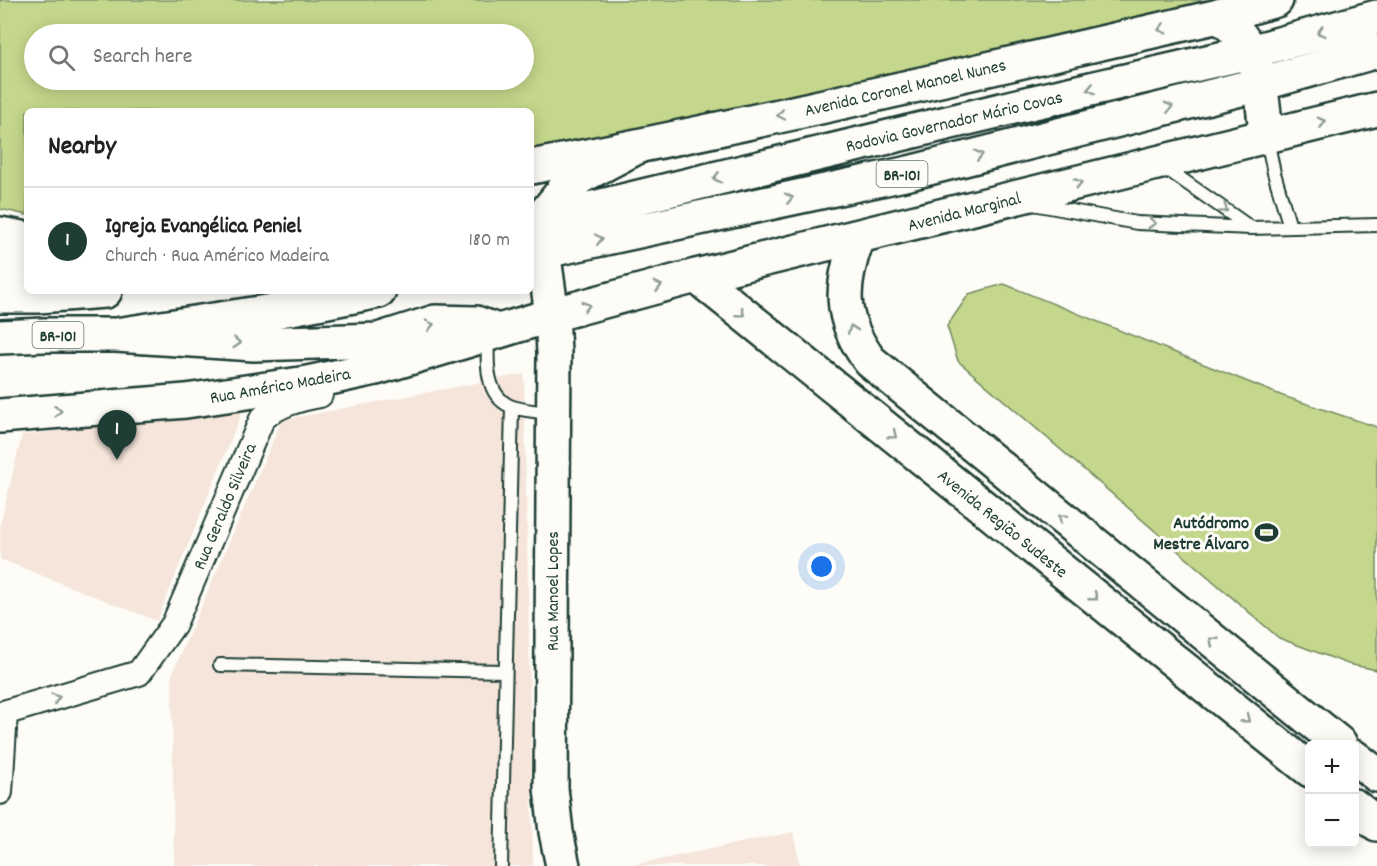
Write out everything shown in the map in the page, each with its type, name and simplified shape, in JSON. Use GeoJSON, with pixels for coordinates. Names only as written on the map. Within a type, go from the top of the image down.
{"type":"FeatureCollection","features":[{"type":"Feature","properties":{"kind":"street","name":"Avenida Coronel Manoel Nunes"},"geometry":{"type":"LineString","coordinates":[[534,166],[637,147],[1219,16],[1276,0]]}},
{"type":"Feature","properties":{"kind":"street"},"geometry":{"type":"LineString","coordinates":[[1219,16],[1238,32],[1250,52],[1260,84],[1266,136]]}},
{"type":"Feature","properties":{"kind":"street","name":"Rodovia Governador Mário Covas"},"geometry":{"type":"LineString","coordinates":[[536,237],[1026,104],[1250,52],[1377,16]]}},
{"type":"Feature","properties":{"kind":"street","name":"Rodovia Governador Mário Covas"},"geometry":{"type":"LineString","coordinates":[[536,237],[909,172],[1260,84],[1377,51]]}},
{"type":"Feature","properties":{"kind":"street","name":"Avenida Marginal"},"geometry":{"type":"LineString","coordinates":[[552,315],[696,276],[1377,109]]}},
{"type":"Feature","properties":{"kind":"street"},"geometry":{"type":"LineString","coordinates":[[536,237],[563,191],[580,177],[637,147]]}},
{"type":"Feature","properties":{"kind":"street"},"geometry":{"type":"LineString","coordinates":[[0,234],[24,238]]}},
{"type":"Feature","properties":{"kind":"street","name":"Rua Manoel Lopes"},"geometry":{"type":"LineString","coordinates":[[536,237],[552,315],[554,352],[551,788],[563,866]]}},
{"type":"Feature","properties":{"kind":"street"},"geometry":{"type":"LineString","coordinates":[[858,237],[845,279],[845,306],[851,330],[858,345],[870,361],[1335,740]]}},
{"type":"Feature","properties":{"kind":"street"},"geometry":{"type":"LineString","coordinates":[[0,266],[24,265]]}},
{"type":"Feature","properties":{"kind":"street","name":"Avenida Região Sudeste"},"geometry":{"type":"LineString","coordinates":[[696,276],[1305,766]]}},
{"type":"Feature","properties":{"kind":"street","name":"BR-101"},"geometry":{"type":"LineString","coordinates":[[0,296],[65,294]]}},
{"type":"Feature","properties":{"kind":"street","name":"BR-101"},"geometry":{"type":"LineString","coordinates":[[0,337],[116,335],[286,309],[364,294]]}},
{"type":"Feature","properties":{"kind":"street","name":"Rua Américo Madeira"},"geometry":{"type":"LineString","coordinates":[[0,416],[186,401],[307,383],[376,368],[552,315]]}},
{"type":"Feature","properties":{"kind":"street"},"geometry":{"type":"LineString","coordinates":[[116,335],[254,344],[378,340],[435,322],[476,323],[489,334]]}},
{"type":"Feature","properties":{"kind":"street","name":"Rua Geraldo Silveira"},"geometry":{"type":"LineString","coordinates":[[3,714],[139,673],[174,624],[262,419],[270,411],[303,398],[346,390],[443,363],[465,352],[489,334]]}},
{"type":"Feature","properties":{"kind":"street"},"geometry":{"type":"LineString","coordinates":[[0,792],[3,714]]}},
{"type":"Feature","properties":{"kind":"street"},"geometry":{"type":"LineString","coordinates":[[1359,761],[1377,775]]}},
{"type":"Feature","properties":{"kind":"street"},"geometry":{"type":"LineString","coordinates":[[1359,810],[1377,824]]}},
{"type":"Feature","properties":{"kind":"lane"},"geometry":{"type":"LineString","coordinates":[[1266,136],[1290,227]]}},
{"type":"Feature","properties":{"kind":"lane"},"geometry":{"type":"LineString","coordinates":[[1159,164],[1251,228]]}},
{"type":"Feature","properties":{"kind":"lane"},"geometry":{"type":"LineString","coordinates":[[1011,200],[1137,223],[1251,228],[1377,225]]}},
{"type":"Feature","properties":{"kind":"lane"},"geometry":{"type":"LineString","coordinates":[[489,334],[487,359],[492,390],[498,399],[512,407],[554,414]]}},
{"type":"Feature","properties":{"kind":"lane"},"geometry":{"type":"LineString","coordinates":[[501,866],[512,407]]}},
{"type":"Feature","properties":{"kind":"lane"},"geometry":{"type":"LineString","coordinates":[[220,665],[504,671]]}},
{"type":"Feature","properties":{"kind":"shaded area"},"geometry":{"type":"Polygon","coordinates":[[[524,374],[533,866],[174,866],[172,674],[282,420],[524,374]]]}},
{"type":"Feature","properties":{"kind":"shaded area"},"geometry":{"type":"Polygon","coordinates":[[[243,410],[157,621],[0,559],[0,525],[22,435],[243,410]]]}},
{"type":"Feature","properties":{"kind":"shaded area"},"geometry":{"type":"Polygon","coordinates":[[[793,832],[800,866],[629,866],[793,832]]]}},
{"type":"Feature","properties":{"kind":"green space"},"geometry":{"type":"Polygon","coordinates":[[[0,0],[1211,0],[1178,10],[534,155],[534,108],[24,108],[24,214],[0,209],[0,0]]]}},
{"type":"Feature","properties":{"kind":"green space","name":"Autódromo Mestre Álvaro"},"geometry":{"type":"Polygon","coordinates":[[[1004,284],[1283,396],[1377,427],[1377,670],[1348,664],[1279,638],[958,361],[947,326],[969,294],[1004,284]]]}},
{"type":"Feature","properties":{"kind":"place","name":"Igreja Evangélica Peniel"},"geometry":{"type":"Point","coordinates":[117,460]}},
{"type":"Feature","properties":{"kind":"place","name":"Autódromo Mestre Álvaro"},"geometry":{"type":"Point","coordinates":[1267,532]}}]}
